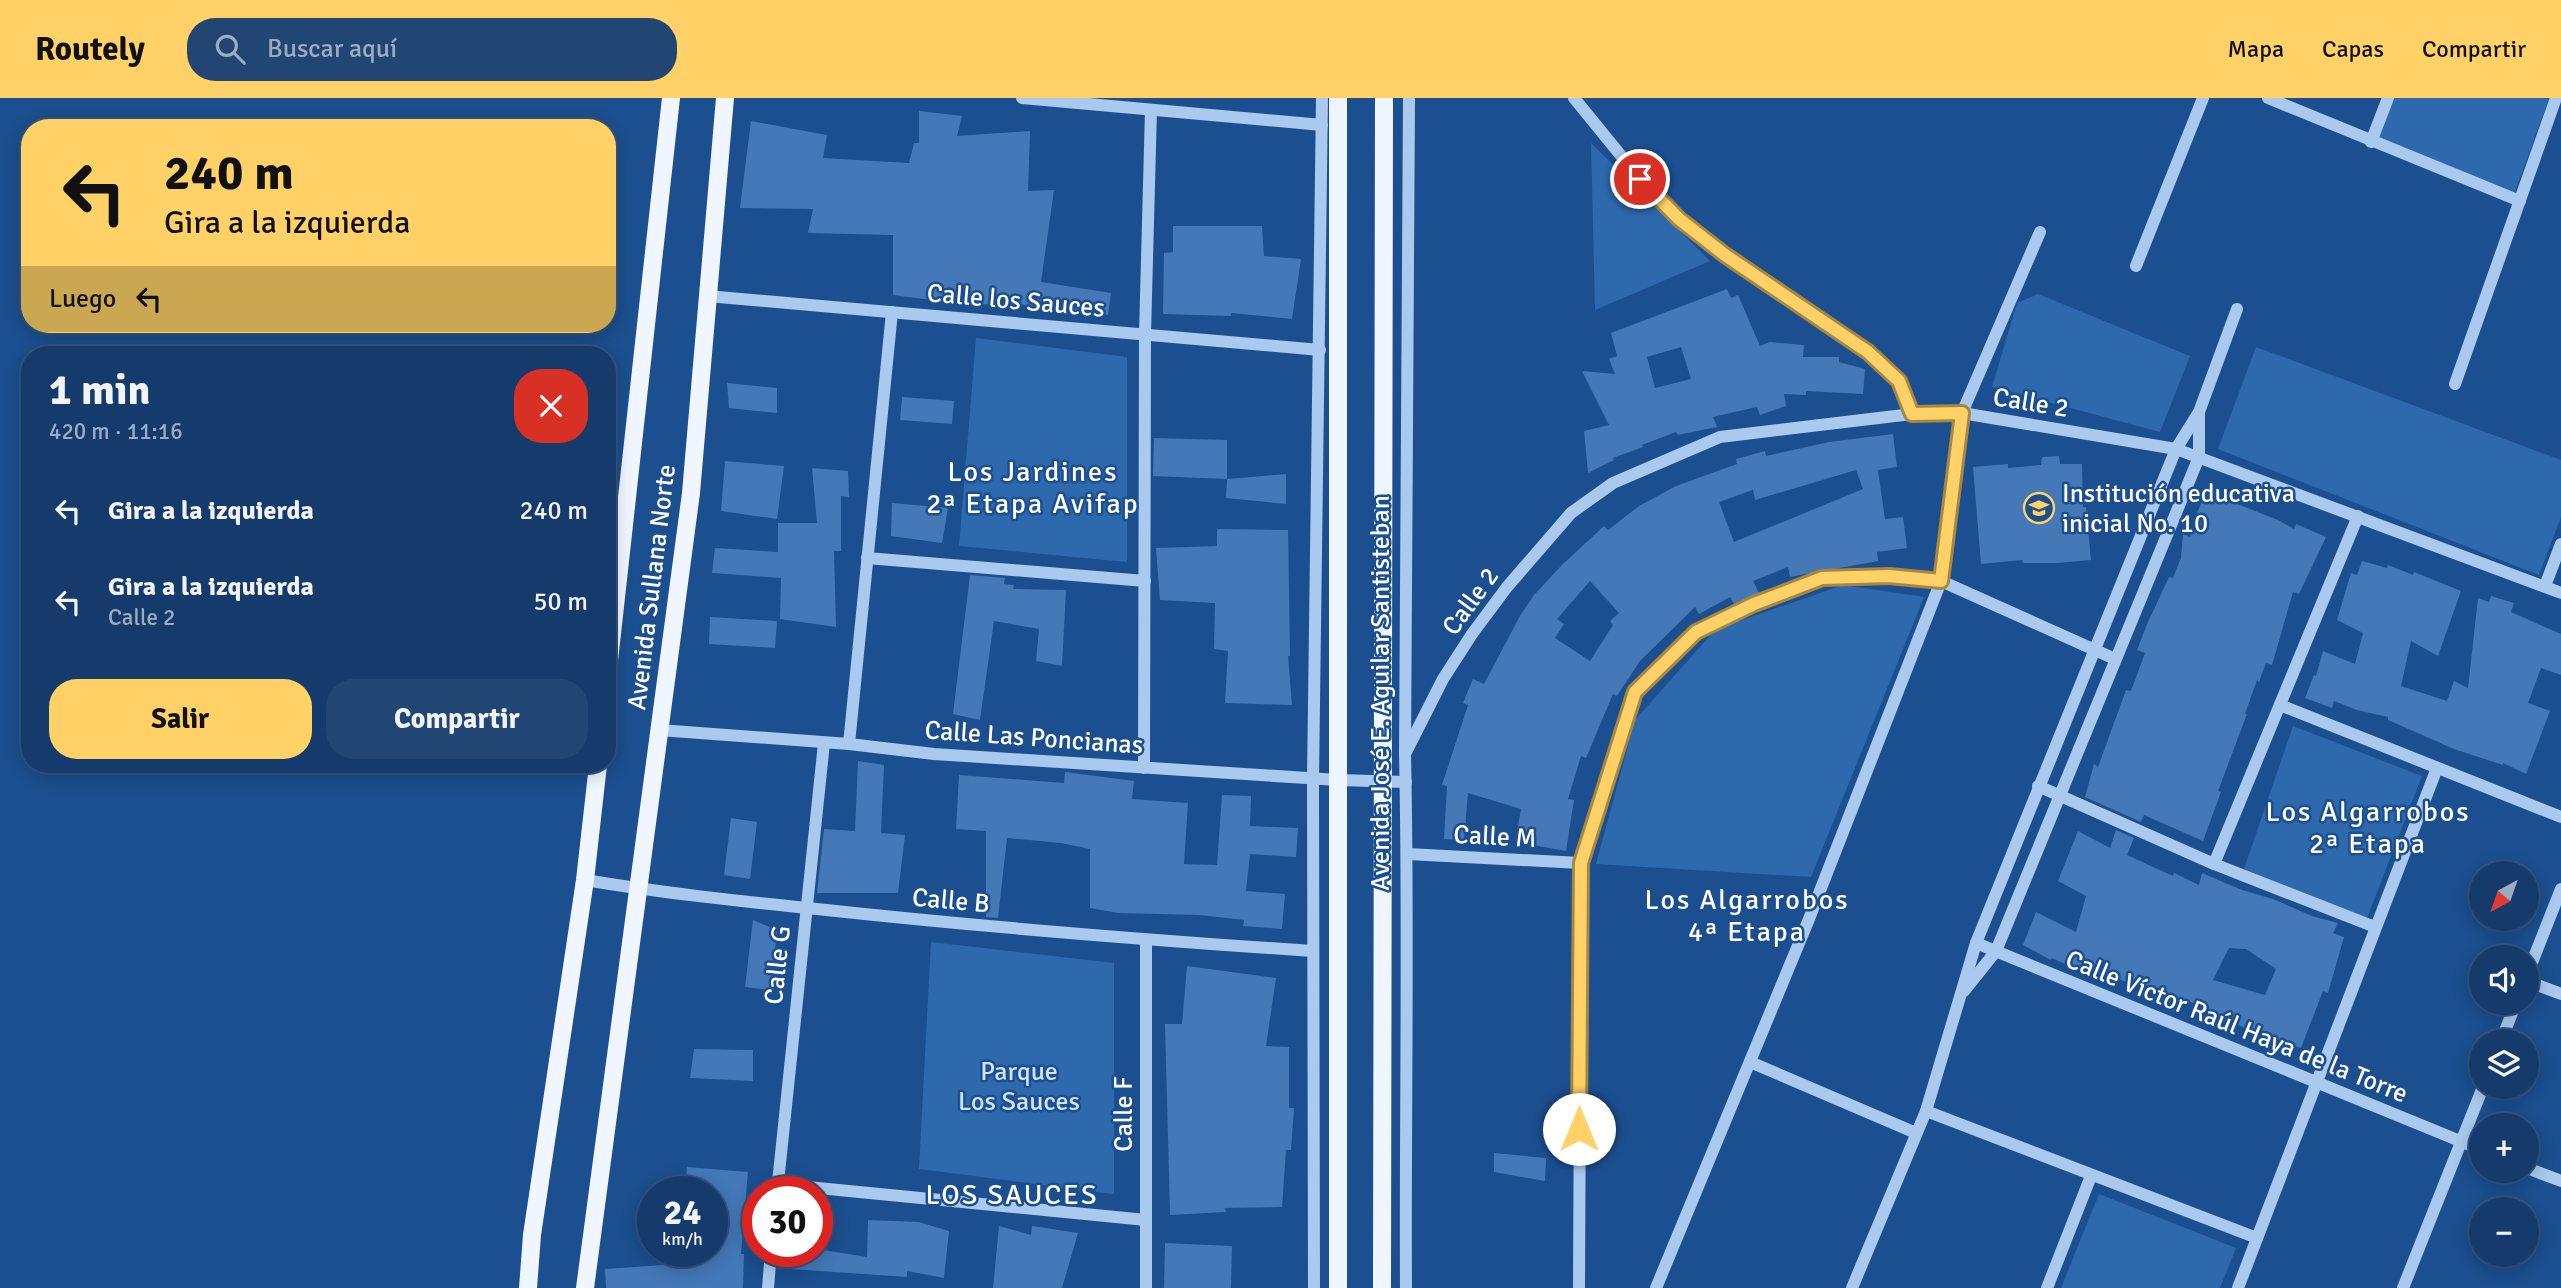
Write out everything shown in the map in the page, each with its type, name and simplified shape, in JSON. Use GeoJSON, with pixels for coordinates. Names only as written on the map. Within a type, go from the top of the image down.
{"type":"FeatureCollection","features":[{"type":"Feature","properties":{"kind":"main road","name":"Avenida Sullana Norte"},"geometry":{"type":"LineString","coordinates":[[616,597],[671,98]]}},
{"type":"Feature","properties":{"kind":"main road","name":"Avenida Sullana Norte"},"geometry":{"type":"LineString","coordinates":[[585,1288],[691,493],[725,98]]}},
{"type":"Feature","properties":{"kind":"main road","name":"Avenida José E. Aguilar Santisteban"},"geometry":{"type":"LineString","coordinates":[[1338,98],[1338,1288]]}},
{"type":"Feature","properties":{"kind":"main road","name":"Avenida José E. Aguilar Santisteban"},"geometry":{"type":"LineString","coordinates":[[1382,1288],[1384,98]]}},
{"type":"Feature","properties":{"kind":"main road"},"geometry":{"type":"LineString","coordinates":[[528,1288],[532,1235],[585,880],[597,773]]}},
{"type":"Feature","properties":{"kind":"street"},"geometry":{"type":"LineString","coordinates":[[1022,98],[1322,125]]}},
{"type":"Feature","properties":{"kind":"street"},"geometry":{"type":"LineString","coordinates":[[1314,1288],[1313,779],[1322,98]]}},
{"type":"Feature","properties":{"kind":"street","name":"Avenida José E. Aguilar Santisteban"},"geometry":{"type":"LineString","coordinates":[[1406,1288],[1408,854],[1405,754],[1409,98]]}},
{"type":"Feature","properties":{"kind":"street"},"geometry":{"type":"LineString","coordinates":[[1574,98],[1640,179],[1679,219],[1725,255],[1868,352],[1899,381],[1912,414]]}},
{"type":"Feature","properties":{"kind":"street"},"geometry":{"type":"LineString","coordinates":[[2136,266],[2203,98]]}},
{"type":"Feature","properties":{"kind":"street"},"geometry":{"type":"LineString","coordinates":[[2268,98],[2520,201]]}},
{"type":"Feature","properties":{"kind":"street"},"geometry":{"type":"LineString","coordinates":[[2371,142],[2388,98]]}},
{"type":"Feature","properties":{"kind":"street"},"geometry":{"type":"LineString","coordinates":[[2455,384],[2556,98]]}},
{"type":"Feature","properties":{"kind":"street"},"geometry":{"type":"LineString","coordinates":[[1144,768],[1145,334],[1151,110]]}},
{"type":"Feature","properties":{"kind":"street"},"geometry":{"type":"LineString","coordinates":[[1656,1288],[1809,919],[1941,581],[1962,413],[2040,232]]}},
{"type":"Feature","properties":{"kind":"street","name":"Calle los Sauces"},"geometry":{"type":"LineString","coordinates":[[707,296],[1320,350]]}},
{"type":"Feature","properties":{"kind":"street"},"geometry":{"type":"LineString","coordinates":[[1852,1288],[1926,1111],[1976,943],[2176,449],[2199,412],[2237,309]]}},
{"type":"Feature","properties":{"kind":"street"},"geometry":{"type":"LineString","coordinates":[[849,744],[892,312]]}},
{"type":"Feature","properties":{"kind":"street"},"geometry":{"type":"LineString","coordinates":[[1960,997],[1996,951],[2199,457],[2199,412]]}},
{"type":"Feature","properties":{"kind":"street","name":"Calle 2"},"geometry":{"type":"LineString","coordinates":[[1405,754],[1443,679],[1472,634],[1507,587],[1572,513],[1613,483],[1720,437],[1912,414],[1962,413],[2176,449],[2561,593]]}},
{"type":"Feature","properties":{"kind":"street"},"geometry":{"type":"LineString","coordinates":[[2214,864],[2358,516]]}},
{"type":"Feature","properties":{"kind":"street"},"geometry":{"type":"LineString","coordinates":[[2545,586],[2561,544]]}},
{"type":"Feature","properties":{"kind":"street"},"geometry":{"type":"LineString","coordinates":[[867,558],[1145,580]]}},
{"type":"Feature","properties":{"kind":"street"},"geometry":{"type":"LineString","coordinates":[[1579,1288],[1581,863],[1635,692],[1696,632],[1754,604],[1822,578],[1889,576],[1941,581],[2115,659]]}},
{"type":"Feature","properties":{"kind":"street"},"geometry":{"type":"LineString","coordinates":[[2280,705],[2561,817]]}},
{"type":"Feature","properties":{"kind":"street","name":"Calle Las Poncianas"},"geometry":{"type":"LineString","coordinates":[[659,730],[849,744],[934,754],[1313,779],[1406,782]]}},
{"type":"Feature","properties":{"kind":"street","name":"Calle G"},"geometry":{"type":"LineString","coordinates":[[778,1176],[824,743]]}},
{"type":"Feature","properties":{"kind":"street"},"geometry":{"type":"LineString","coordinates":[[2238,1288],[2437,768]]}},
{"type":"Feature","properties":{"kind":"street"},"geometry":{"type":"LineString","coordinates":[[2038,786],[2214,864],[2375,927]]}},
{"type":"Feature","properties":{"kind":"street","name":"Calle M"},"geometry":{"type":"LineString","coordinates":[[1408,854],[1581,863]]}},
{"type":"Feature","properties":{"kind":"street","name":"Calle B"},"geometry":{"type":"LineString","coordinates":[[585,880],[637,889],[941,923],[1313,951]]}},
{"type":"Feature","properties":{"kind":"street"},"geometry":{"type":"LineString","coordinates":[[2539,945],[2561,889]]}},
{"type":"Feature","properties":{"kind":"street","name":"Calle F"},"geometry":{"type":"LineString","coordinates":[[1146,940],[1146,1288]]}},
{"type":"Feature","properties":{"kind":"street","name":"Calle Víctor Raúl Haya de la Torre"},"geometry":{"type":"LineString","coordinates":[[1976,943],[2469,1145]]}},
{"type":"Feature","properties":{"kind":"street"},"geometry":{"type":"LineString","coordinates":[[2539,986],[2561,994]]}},
{"type":"Feature","properties":{"kind":"street"},"geometry":{"type":"LineString","coordinates":[[1750,1062],[1916,1133]]}},
{"type":"Feature","properties":{"kind":"street"},"geometry":{"type":"LineString","coordinates":[[2403,1288],[2478,1099]]}},
{"type":"Feature","properties":{"kind":"street"},"geometry":{"type":"LineString","coordinates":[[1926,1111],[2257,1238]]}},
{"type":"Feature","properties":{"kind":"street"},"geometry":{"type":"LineString","coordinates":[[2539,1173],[2561,1181]]}},
{"type":"Feature","properties":{"kind":"street"},"geometry":{"type":"LineString","coordinates":[[2046,1288],[2091,1176]]}},
{"type":"Feature","properties":{"kind":"street"},"geometry":{"type":"LineString","coordinates":[[833,1193],[1146,1220]]}},
{"type":"Feature","properties":{"kind":"street"},"geometry":{"type":"LineString","coordinates":[[768,1288],[770,1267]]}},
{"type":"Feature","properties":{"kind":"green space"},"geometry":{"type":"Polygon","coordinates":[[[2394,98],[2549,98],[2515,192],[2378,139],[2394,98]]]}},
{"type":"Feature","properties":{"kind":"green space"},"geometry":{"type":"Polygon","coordinates":[[[1591,143],[1710,261],[1595,310],[1591,143]]]}},
{"type":"Feature","properties":{"kind":"green space"},"geometry":{"type":"Polygon","coordinates":[[[2038,294],[2190,356],[2160,432],[1992,387],[2017,303],[2038,294]]]}},
{"type":"Feature","properties":{"kind":"green space"},"geometry":{"type":"Polygon","coordinates":[[[976,338],[1127,357],[1127,562],[959,546],[976,338]]]}},
{"type":"Feature","properties":{"kind":"green space"},"geometry":{"type":"Polygon","coordinates":[[[2256,347],[2561,460],[2561,517],[2539,575],[2218,449],[2256,347]]]}},
{"type":"Feature","properties":{"kind":"green space"},"geometry":{"type":"Polygon","coordinates":[[[1843,585],[1924,597],[1811,877],[1596,864],[1635,720],[1716,629],[1843,585]]]}},
{"type":"Feature","properties":{"kind":"green space"},"geometry":{"type":"Polygon","coordinates":[[[2293,726],[2422,776],[2367,918],[2244,869],[2293,726]]]}},
{"type":"Feature","properties":{"kind":"green space","name":"Parque Los Sauces"},"geometry":{"type":"Polygon","coordinates":[[[931,942],[1114,963],[1114,1194],[919,1169],[931,942]]]}},
{"type":"Feature","properties":{"kind":"green space"},"geometry":{"type":"Polygon","coordinates":[[[2099,1194],[2236,1248],[2220,1288],[2061,1288],[2099,1194]]]}},
{"type":"Feature","properties":{"kind":"building"},"geometry":{"type":"Polygon","coordinates":[[[919,111],[962,116],[957,136],[1030,131],[1028,191],[1054,190],[1041,282],[1111,293],[1108,315],[1038,304],[1037,309],[1002,298],[1002,305],[955,303],[893,295],[893,235],[808,233],[813,209],[740,208],[751,121],[827,135],[823,158],[909,163],[914,143],[919,143],[919,111]]]}},
{"type":"Feature","properties":{"kind":"building"},"geometry":{"type":"Polygon","coordinates":[[[1173,226],[1262,226],[1264,256],[1301,259],[1292,319],[1231,313],[1231,316],[1163,314],[1164,253],[1173,252],[1173,226]]]}},
{"type":"Feature","properties":{"kind":"building"},"geometry":{"type":"Polygon","coordinates":[[[1727,289],[1731,298],[1738,295],[1760,346],[1770,342],[1804,345],[1803,357],[1839,357],[1839,362],[1865,369],[1863,394],[1806,391],[1806,395],[1784,394],[1786,406],[1760,415],[1757,407],[1713,417],[1717,427],[1678,435],[1676,432],[1613,458],[1614,460],[1588,473],[1584,431],[1609,425],[1582,371],[1615,374],[1609,359],[1617,356],[1611,333],[1727,289]],[[1681,347],[1647,357],[1655,388],[1691,379],[1681,347]]]}},
{"type":"Feature","properties":{"kind":"building"},"geometry":{"type":"Polygon","coordinates":[[[727,383],[777,388],[777,413],[729,408],[727,383]]]}},
{"type":"Feature","properties":{"kind":"building"},"geometry":{"type":"Polygon","coordinates":[[[902,397],[954,401],[952,424],[900,420],[902,397]]]}},
{"type":"Feature","properties":{"kind":"building"},"geometry":{"type":"Polygon","coordinates":[[[1893,434],[1897,467],[1878,470],[1885,519],[1903,517],[1907,548],[1877,552],[1878,561],[1790,577],[1788,567],[1753,581],[1759,593],[1734,604],[1730,597],[1699,614],[1695,607],[1640,661],[1617,696],[1613,694],[1586,758],[1581,756],[1568,799],[1574,800],[1566,851],[1515,842],[1521,809],[1468,793],[1464,840],[1444,839],[1447,786],[1442,785],[1468,705],[1463,703],[1473,679],[1484,684],[1520,616],[1534,595],[1562,565],[1604,526],[1608,530],[1639,506],[1676,486],[1737,464],[1736,459],[1765,451],[1766,456],[1829,442],[1893,434]],[[1856,470],[1755,500],[1753,490],[1719,502],[1734,542],[1863,489],[1856,470]],[[1590,581],[1557,619],[1564,624],[1555,638],[1590,661],[1613,625],[1610,621],[1619,613],[1590,581]]]}},
{"type":"Feature","properties":{"kind":"building"},"geometry":{"type":"Polygon","coordinates":[[[1154,438],[1227,440],[1227,479],[1153,476],[1154,438]]]}},
{"type":"Feature","properties":{"kind":"building"},"geometry":{"type":"Polygon","coordinates":[[[2059,456],[2060,464],[2082,464],[2083,507],[2086,507],[2091,560],[2023,563],[2022,560],[1981,564],[1973,467],[2041,465],[2042,457],[2059,456]]]}},
{"type":"Feature","properties":{"kind":"building"},"geometry":{"type":"Polygon","coordinates":[[[725,461],[784,466],[777,519],[721,511],[725,461]]]}},
{"type":"Feature","properties":{"kind":"building"},"geometry":{"type":"Polygon","coordinates":[[[812,468],[848,471],[849,497],[841,496],[841,551],[834,551],[836,627],[780,619],[781,578],[712,573],[715,548],[778,552],[778,523],[817,523],[812,468]]]}},
{"type":"Feature","properties":{"kind":"building"},"geometry":{"type":"Polygon","coordinates":[[[1286,474],[1286,504],[1226,498],[1227,479],[1286,474]]]}},
{"type":"Feature","properties":{"kind":"building"},"geometry":{"type":"Polygon","coordinates":[[[2207,492],[2294,529],[2296,524],[2326,537],[2299,594],[2293,592],[2272,665],[2266,663],[2259,682],[2257,680],[2203,841],[2144,815],[2141,822],[2085,797],[2094,764],[2098,767],[2126,690],[2131,691],[2145,653],[2137,650],[2148,622],[2181,558],[2183,534],[2190,537],[2207,492]]]}},
{"type":"Feature","properties":{"kind":"building"},"geometry":{"type":"Polygon","coordinates":[[[892,503],[948,508],[942,543],[891,536],[892,503]]]}},
{"type":"Feature","properties":{"kind":"building"},"geometry":{"type":"Polygon","coordinates":[[[1217,529],[1288,530],[1288,656],[1292,705],[1225,703],[1228,651],[1214,649],[1215,603],[1160,600],[1156,548],[1217,546],[1217,529]]]}},
{"type":"Feature","properties":{"kind":"building"},"geometry":{"type":"Polygon","coordinates":[[[2362,561],[2387,568],[2388,565],[2413,575],[2414,572],[2461,591],[2438,656],[2411,641],[2401,686],[2447,701],[2454,681],[2468,688],[2478,598],[2489,602],[2491,596],[2514,603],[2511,612],[2561,634],[2561,675],[2541,668],[2528,703],[2550,711],[2526,774],[2503,763],[2454,749],[2388,720],[2388,717],[2334,701],[2332,708],[2305,698],[2314,675],[2316,676],[2323,651],[2355,664],[2363,633],[2337,620],[2351,573],[2357,575],[2362,561]]]}},
{"type":"Feature","properties":{"kind":"building"},"geometry":{"type":"Polygon","coordinates":[[[970,575],[1005,578],[1004,584],[1014,585],[1013,589],[1066,590],[1062,666],[1036,661],[1039,629],[994,621],[980,720],[953,714],[970,575]]]}},
{"type":"Feature","properties":{"kind":"building"},"geometry":{"type":"Polygon","coordinates":[[[710,617],[777,621],[775,648],[709,644],[710,617]]]}},
{"type":"Feature","properties":{"kind":"building"},"geometry":{"type":"Polygon","coordinates":[[[858,761],[884,765],[881,833],[905,835],[898,893],[817,893],[824,829],[855,831],[858,761]]]}},
{"type":"Feature","properties":{"kind":"building"},"geometry":{"type":"Polygon","coordinates":[[[1065,772],[1134,781],[1132,799],[1188,803],[1184,864],[1217,865],[1222,795],[1251,796],[1250,826],[1298,828],[1296,857],[1250,854],[1246,891],[1285,894],[1282,929],[1243,926],[1244,920],[1200,915],[1118,913],[1090,908],[1090,849],[1061,843],[1007,838],[998,918],[986,917],[986,831],[956,829],[959,775],[1064,783],[1065,772]]]}},
{"type":"Feature","properties":{"kind":"building"},"geometry":{"type":"Polygon","coordinates":[[[731,818],[757,822],[750,879],[724,875],[731,818]]]}},
{"type":"Feature","properties":{"kind":"building"},"geometry":{"type":"Polygon","coordinates":[[[2116,830],[2134,838],[2127,855],[2173,876],[2174,873],[2199,885],[2202,873],[2312,916],[2338,923],[2333,933],[2344,937],[2328,993],[2323,991],[2301,1048],[2251,1031],[2180,997],[2175,1012],[2151,1002],[2155,994],[2082,964],[2080,971],[2023,945],[2036,912],[2076,932],[2086,896],[2058,881],[2078,831],[2110,848],[2116,830]],[[2229,948],[2213,980],[2265,995],[2276,969],[2246,949],[2229,948]]]}},
{"type":"Feature","properties":{"kind":"building"},"geometry":{"type":"Polygon","coordinates":[[[753,920],[777,930],[771,990],[745,987],[753,920]]]}},
{"type":"Feature","properties":{"kind":"building"},"geometry":{"type":"Polygon","coordinates":[[[1187,966],[1276,978],[1266,1046],[1289,1047],[1289,1108],[1294,1108],[1291,1150],[1286,1150],[1282,1207],[1225,1208],[1226,1212],[1170,1215],[1165,1024],[1182,1024],[1187,966]]]}},
{"type":"Feature","properties":{"kind":"building"},"geometry":{"type":"Polygon","coordinates":[[[694,1049],[753,1050],[753,1081],[690,1078],[694,1049]]]}},
{"type":"Feature","properties":{"kind":"building"},"geometry":{"type":"Polygon","coordinates":[[[1494,1153],[1546,1158],[1545,1181],[1494,1172],[1494,1153]]]}},
{"type":"Feature","properties":{"kind":"building"},"geometry":{"type":"Polygon","coordinates":[[[687,1167],[748,1172],[748,1176],[742,1176],[743,1288],[606,1288],[605,1269],[728,1267],[728,1176],[686,1176],[687,1167]]]}},
{"type":"Feature","properties":{"kind":"building"},"geometry":{"type":"Polygon","coordinates":[[[868,1220],[919,1222],[949,1231],[944,1278],[907,1271],[907,1277],[791,1269],[833,1267],[833,1252],[867,1257],[868,1220]]]}},
{"type":"Feature","properties":{"kind":"building"},"geometry":{"type":"Polygon","coordinates":[[[999,1226],[1031,1235],[1032,1226],[1078,1233],[1062,1288],[993,1288],[999,1226]]]}},
{"type":"Feature","properties":{"kind":"building"},"geometry":{"type":"Polygon","coordinates":[[[1165,1243],[1232,1246],[1231,1288],[1164,1288],[1165,1243]]]}},
{"type":"Feature","properties":{"kind":"place","name":"Institución educativa inicial No. 10"},"geometry":{"type":"Point","coordinates":[2039,508]}},
{"type":"Feature","properties":{"kind":"district","name":"Los Jardines 2ª Etapa Avifap"},"geometry":{"type":"Point","coordinates":[1033,487]}},
{"type":"Feature","properties":{"kind":"district","name":"Los Algarrobos 2ª Etapa"},"geometry":{"type":"Point","coordinates":[2368,827]}},
{"type":"Feature","properties":{"kind":"district","name":"Los Algarrobos 4ª Etapa"},"geometry":{"type":"Point","coordinates":[1747,915]}},
{"type":"Feature","properties":{"kind":"district","name":"LOS SAUCES"},"geometry":{"type":"Point","coordinates":[1012,1194]}},
{"type":"Feature","properties":{"kind":"route"},"geometry":{"type":"LineString","coordinates":[[1579,1129],[1581,863],[1635,692],[1696,632],[1754,604],[1822,578],[1889,576],[1941,581],[1962,413],[1912,414],[1899,381],[1868,352],[1725,255],[1679,219],[1640,179]]}}]}
